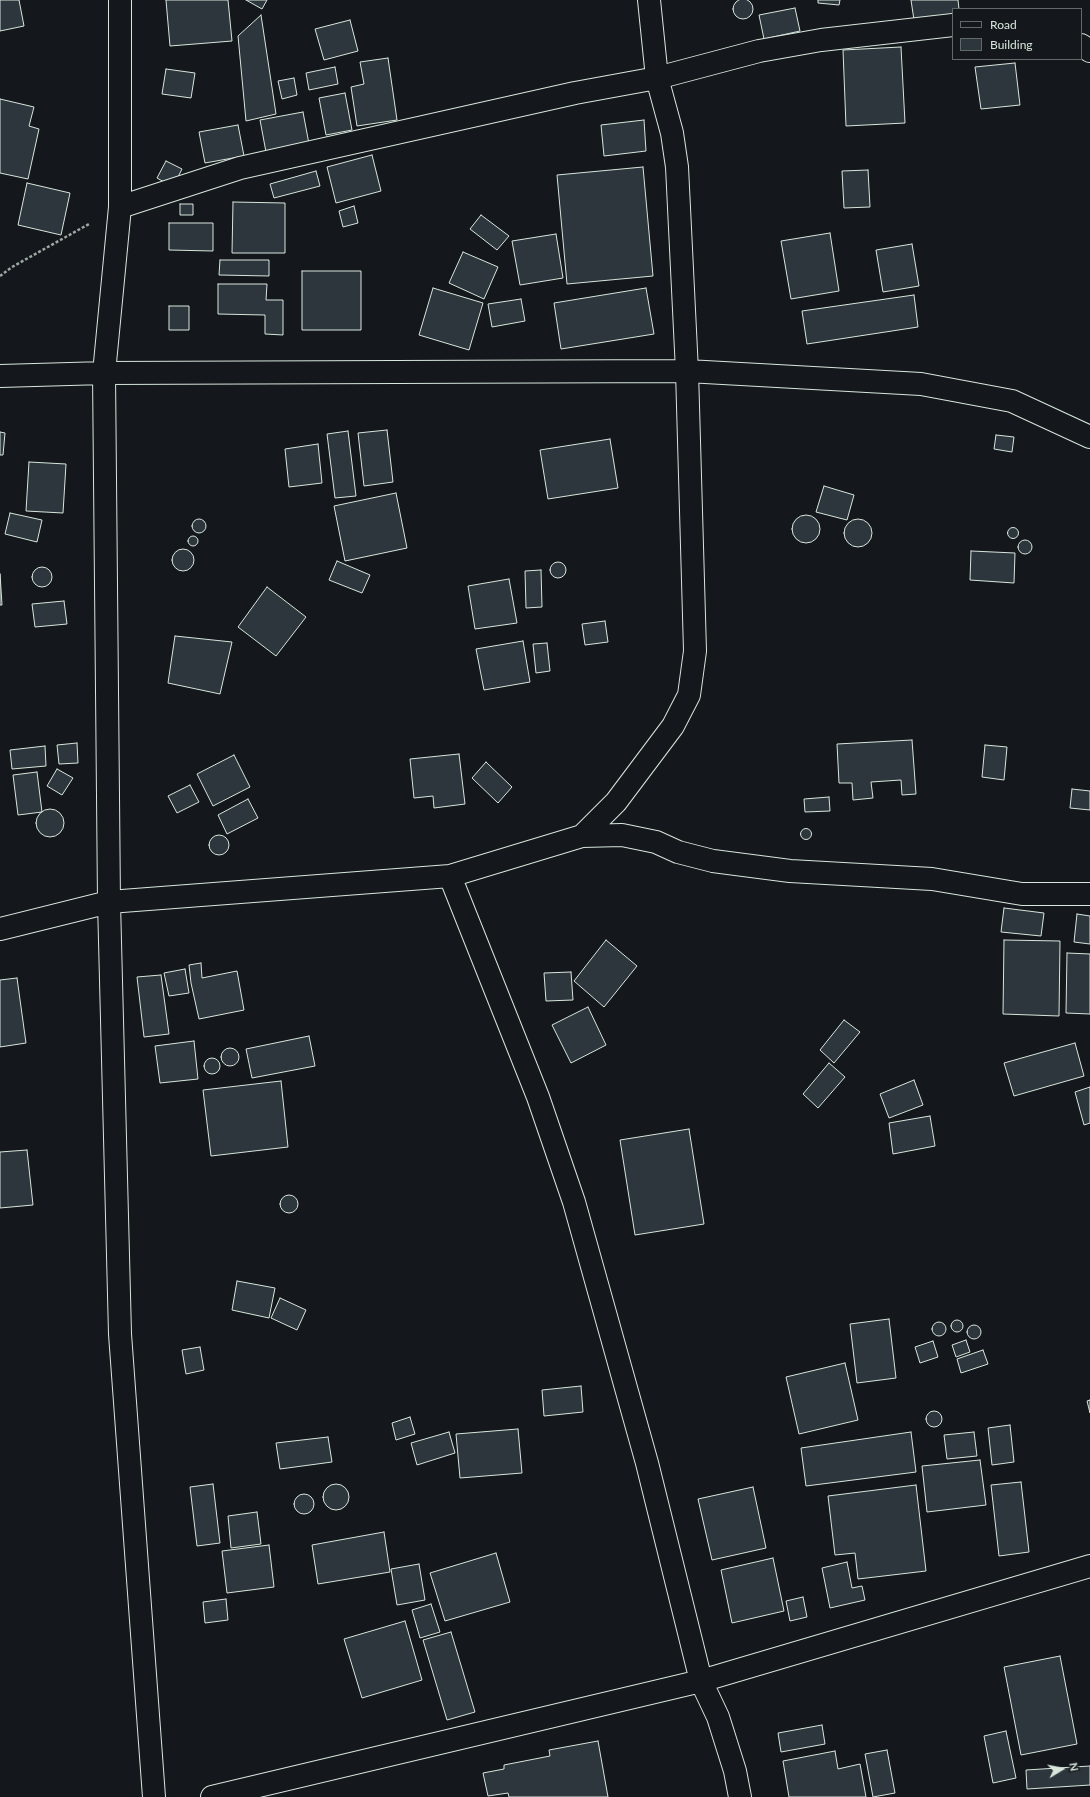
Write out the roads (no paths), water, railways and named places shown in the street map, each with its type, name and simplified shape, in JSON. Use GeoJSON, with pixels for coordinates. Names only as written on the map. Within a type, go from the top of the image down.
{"type":"FeatureCollection","features":[{"type":"Feature","properties":{"kind":"street"},"geometry":{"type":"LineString","coordinates":[[120,0],[120,207],[104,373],[109,902],[120,1334],[154,1797]]}},
{"type":"Feature","properties":{"kind":"street"},"geometry":{"type":"LineString","coordinates":[[582,836],[616,802],[673,726],[689,695],[695,651],[687,371],[677,167],[672,133],[658,78],[649,0]]}},
{"type":"Feature","properties":{"kind":"street"},"geometry":{"type":"LineString","coordinates":[[120,207],[240,168],[575,93],[658,78],[775,48],[821,40],[952,25]]}},
{"type":"Feature","properties":{"kind":"street"},"geometry":{"type":"LineString","coordinates":[[0,376],[104,373],[687,371],[921,384],[1012,401],[1090,437]]}},
{"type":"Feature","properties":{"kind":"street"},"geometry":{"type":"LineString","coordinates":[[0,929],[109,902],[450,876],[582,836],[622,835],[656,842],[678,852],[713,861],[790,870],[932,879],[1022,894],[1090,894]]}},
{"type":"Feature","properties":{"kind":"street"},"geometry":{"type":"LineString","coordinates":[[450,876],[538,1097],[574,1202],[647,1463],[701,1681],[718,1717],[736,1771],[740,1797]]}},
{"type":"Feature","properties":{"kind":"street"},"geometry":{"type":"LineString","coordinates":[[212,1797],[701,1681],[1090,1566]]}}]}
